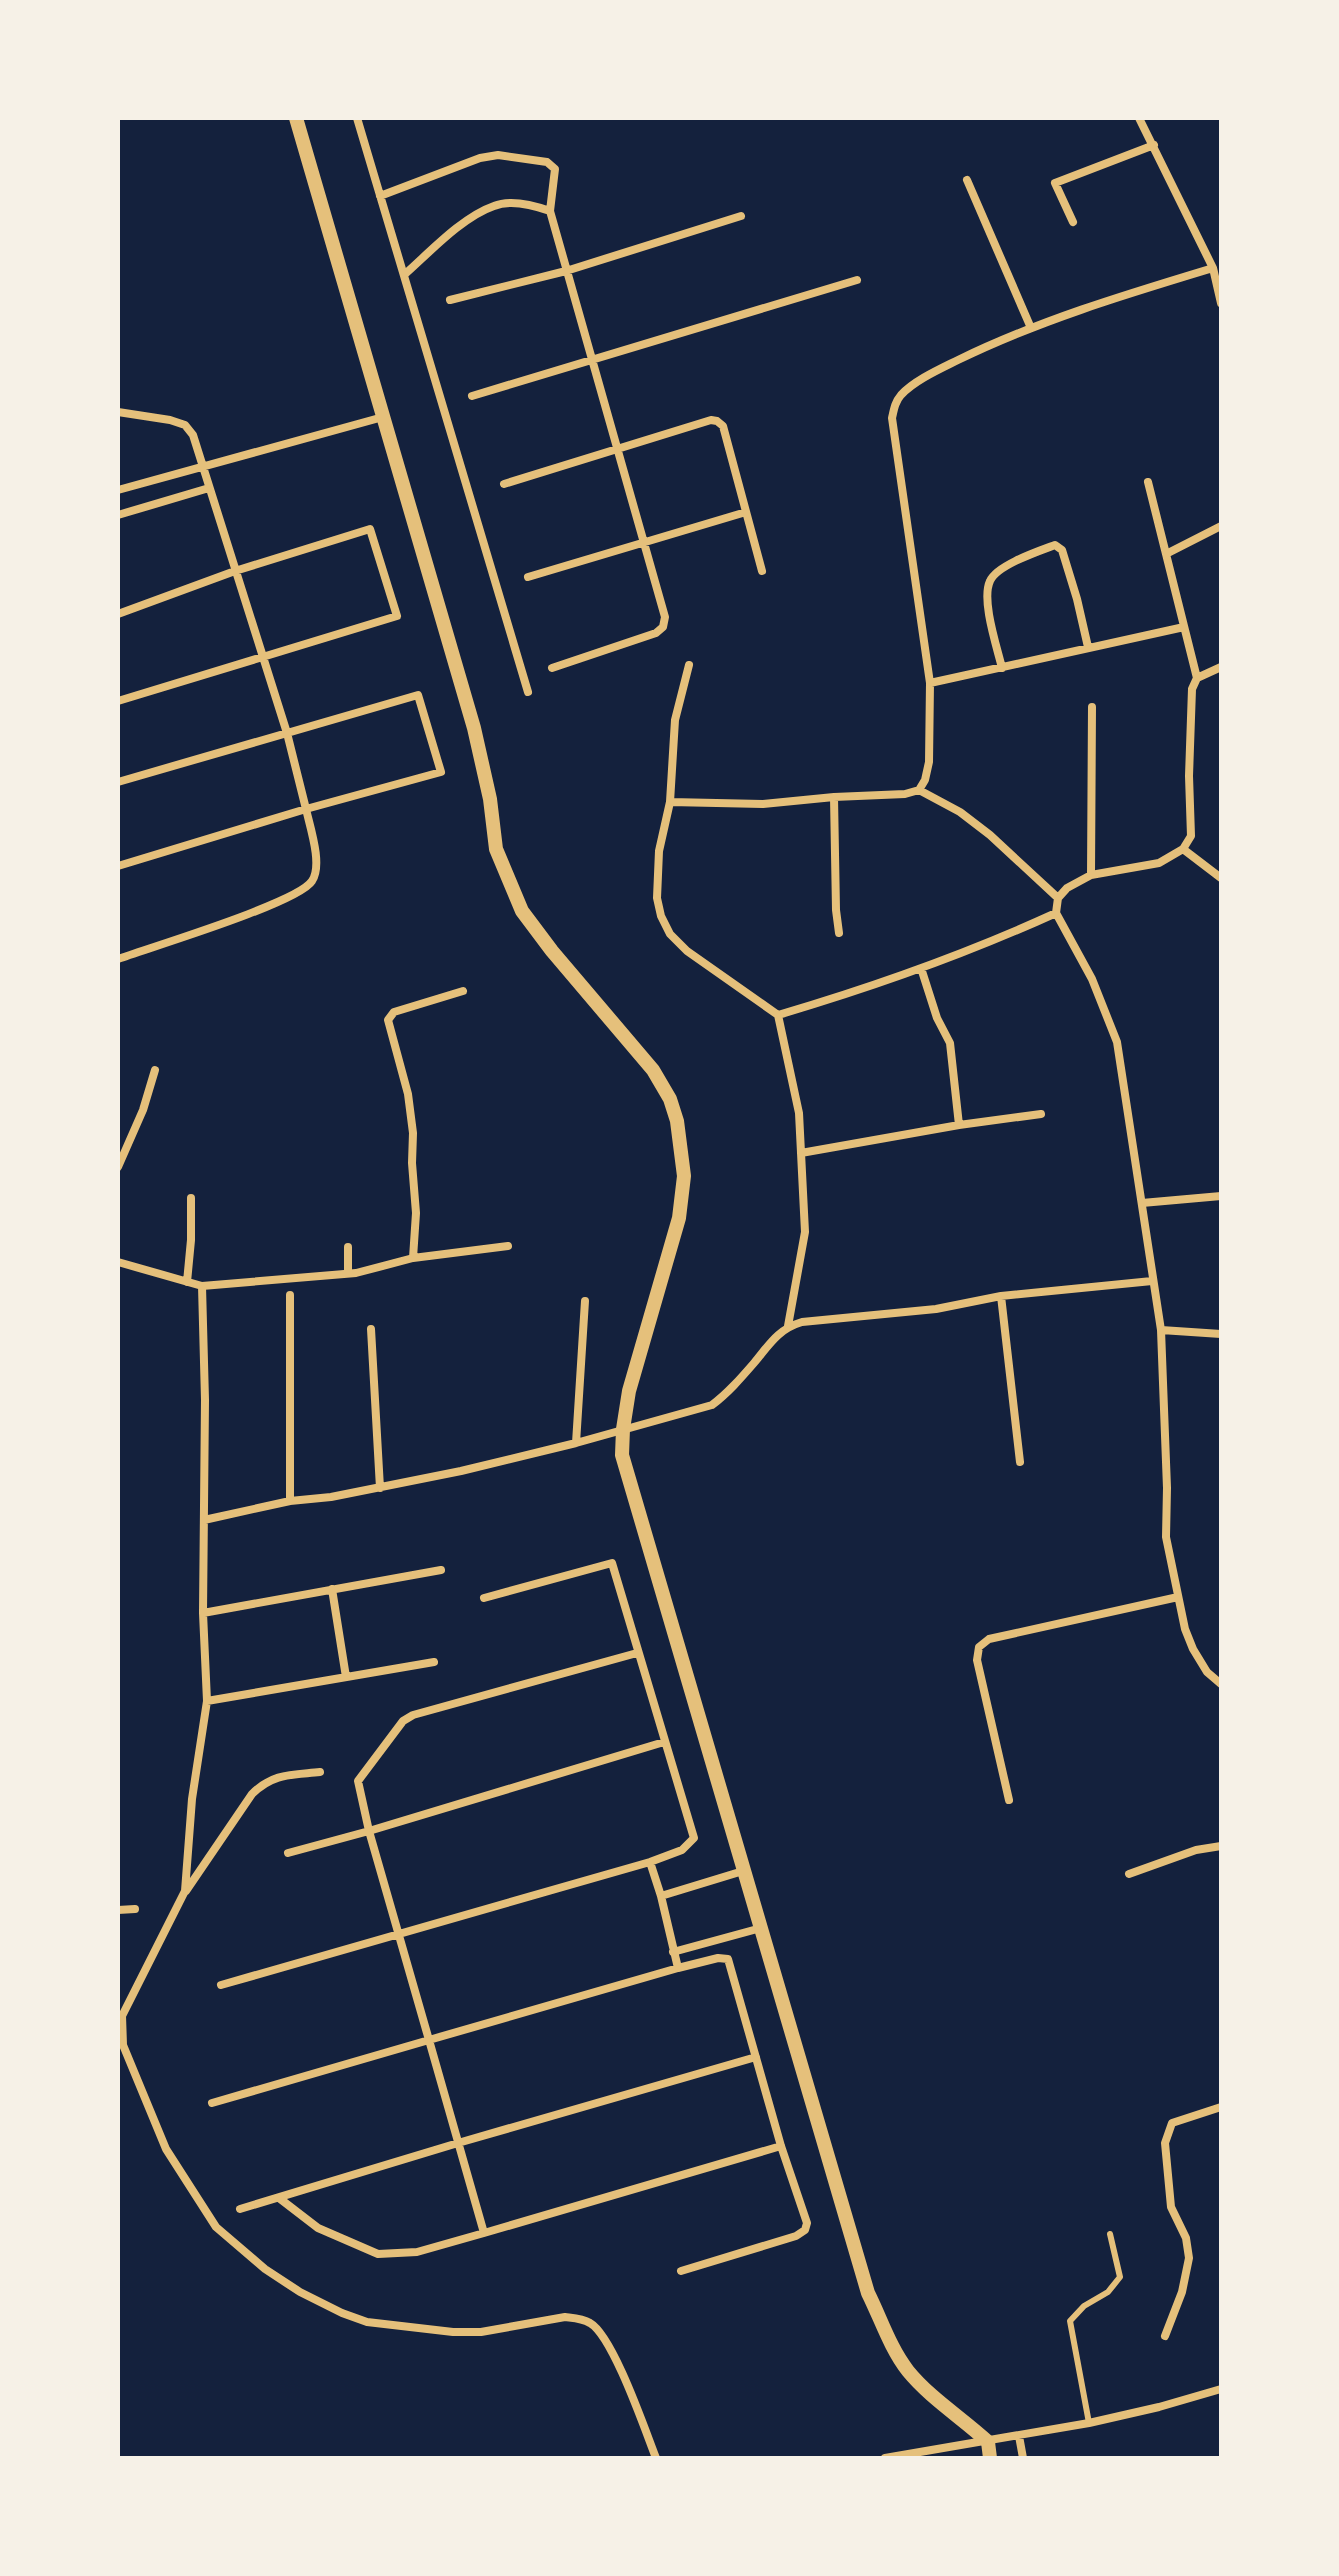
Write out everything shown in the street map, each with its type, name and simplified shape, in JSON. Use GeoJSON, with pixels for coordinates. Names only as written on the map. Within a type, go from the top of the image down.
{"type":"FeatureCollection","features":[{"type":"Feature","properties":{"kind":"street"},"geometry":{"type":"LineString","coordinates":[[296,118],[474,728],[490,799],[496,849],[504,871],[522,911],[653,1070],[670,1099],[677,1121],[684,1176],[679,1218],[629,1391],[622,1455],[868,2293],[908,2370],[928,2392],[988,2442],[990,2458]]}},
{"type":"Feature","properties":{"kind":"street"},"geometry":{"type":"LineString","coordinates":[[357,118],[528,692]]}},
{"type":"Feature","properties":{"kind":"street"},"geometry":{"type":"LineString","coordinates":[[1139,118],[1213,268],[1221,303]]}},
{"type":"Feature","properties":{"kind":"street"},"geometry":{"type":"LineString","coordinates":[[1073,222],[1055,183],[1154,145]]}},
{"type":"Feature","properties":{"kind":"street"},"geometry":{"type":"LineString","coordinates":[[380,196],[480,158],[498,155],[547,162],[555,169],[550,211],[665,617],[663,627],[656,633],[552,668]]}},
{"type":"Feature","properties":{"kind":"street"},"geometry":{"type":"LineString","coordinates":[[967,180],[1031,328]]}},
{"type":"Feature","properties":{"kind":"street"},"geometry":{"type":"LineString","coordinates":[[404,275],[472,217],[496,204],[530,204],[550,211]]}},
{"type":"Feature","properties":{"kind":"street"},"geometry":{"type":"LineString","coordinates":[[450,300],[566,271],[741,216]]}},
{"type":"Feature","properties":{"kind":"street"},"geometry":{"type":"LineString","coordinates":[[670,802],[763,804],[905,794],[919,790],[929,762],[930,683],[892,418],[895,404],[901,394],[926,377],[995,342],[1112,299],[1213,268]]}},
{"type":"Feature","properties":{"kind":"street"},"geometry":{"type":"LineString","coordinates":[[472,396],[857,280]]}},
{"type":"Feature","properties":{"kind":"street"},"geometry":{"type":"LineString","coordinates":[[118,412],[185,425],[193,435],[287,733],[318,864],[313,881],[287,899],[118,959]]}},
{"type":"Feature","properties":{"kind":"street"},"geometry":{"type":"LineString","coordinates":[[118,490],[383,417]]}},
{"type":"Feature","properties":{"kind":"street"},"geometry":{"type":"LineString","coordinates":[[504,484],[711,420],[717,421],[723,426],[762,571]]}},
{"type":"Feature","properties":{"kind":"street"},"geometry":{"type":"LineString","coordinates":[[1148,482],[1197,678],[1192,689],[1191,836],[1183,849],[1159,863],[1091,875],[1067,888],[1058,898],[1056,913],[1092,979],[1117,1042],[1161,1330],[1166,1537],[1185,1629],[1207,1672],[1221,1684]]}},
{"type":"Feature","properties":{"kind":"street"},"geometry":{"type":"LineString","coordinates":[[118,515],[209,488]]}},
{"type":"Feature","properties":{"kind":"street"},"geometry":{"type":"LineString","coordinates":[[528,577],[746,512]]}},
{"type":"Feature","properties":{"kind":"street"},"geometry":{"type":"LineString","coordinates":[[1166,554],[1221,526]]}},
{"type":"Feature","properties":{"kind":"street"},"geometry":{"type":"LineString","coordinates":[[118,614],[235,571],[370,529],[397,616],[118,701]]}},
{"type":"Feature","properties":{"kind":"street"},"geometry":{"type":"LineString","coordinates":[[1002,668],[988,605],[987,590],[991,578],[1001,569],[1055,545],[1062,550],[1088,647]]}},
{"type":"Feature","properties":{"kind":"street"},"geometry":{"type":"LineString","coordinates":[[930,683],[1184,627]]}},
{"type":"Feature","properties":{"kind":"street"},"geometry":{"type":"LineString","coordinates":[[689,665],[675,720],[670,802],[659,851],[657,898],[670,934],[687,951],[778,1015],[799,1113],[805,1232],[788,1326]]}},
{"type":"Feature","properties":{"kind":"street"},"geometry":{"type":"LineString","coordinates":[[1197,678],[1221,667]]}},
{"type":"Feature","properties":{"kind":"street"},"geometry":{"type":"LineString","coordinates":[[118,782],[418,695],[441,772],[118,866]]}},
{"type":"Feature","properties":{"kind":"street"},"geometry":{"type":"LineString","coordinates":[[1091,875],[1092,707]]}},
{"type":"Feature","properties":{"kind":"street"},"geometry":{"type":"LineString","coordinates":[[919,790],[960,812],[990,835],[1058,898]]}},
{"type":"Feature","properties":{"kind":"street"},"geometry":{"type":"LineString","coordinates":[[834,797],[839,933]]}},
{"type":"Feature","properties":{"kind":"street"},"geometry":{"type":"LineString","coordinates":[[1183,849],[1221,878]]}},
{"type":"Feature","properties":{"kind":"street"},"geometry":{"type":"LineString","coordinates":[[778,1015],[845,995],[981,946],[1056,913]]}},
{"type":"Feature","properties":{"kind":"street"},"geometry":{"type":"LineString","coordinates":[[921,968],[937,1018],[950,1043],[959,1125]]}},
{"type":"Feature","properties":{"kind":"street"},"geometry":{"type":"LineString","coordinates":[[413,1258],[416,1213],[413,1133],[408,1094],[388,1020],[394,1012],[409,1006],[463,991]]}},
{"type":"Feature","properties":{"kind":"street"},"geometry":{"type":"LineString","coordinates":[[118,1167],[143,1110],[155,1070]]}},
{"type":"Feature","properties":{"kind":"street"},"geometry":{"type":"LineString","coordinates":[[801,1153],[1041,1114]]}},
{"type":"Feature","properties":{"kind":"street"},"geometry":{"type":"LineString","coordinates":[[1142,1203],[1221,1196]]}},
{"type":"Feature","properties":{"kind":"street"},"geometry":{"type":"LineString","coordinates":[[187,1282],[191,1198]]}},
{"type":"Feature","properties":{"kind":"street"},"geometry":{"type":"LineString","coordinates":[[118,1262],[202,1286],[348,1273],[413,1258],[508,1246]]}},
{"type":"Feature","properties":{"kind":"street"},"geometry":{"type":"LineString","coordinates":[[348,1247],[348,1273]]}},
{"type":"Feature","properties":{"kind":"street"},"geometry":{"type":"LineString","coordinates":[[204,1520],[290,1501],[380,1488],[576,1443],[712,1405],[725,1396],[776,1334],[802,1322],[936,1309],[1001,1296],[1152,1281]]}},
{"type":"Feature","properties":{"kind":"street"},"geometry":{"type":"LineString","coordinates":[[185,1891],[192,1799],[207,1701],[203,1613],[205,1400],[202,1286]]}},
{"type":"Feature","properties":{"kind":"street"},"geometry":{"type":"LineString","coordinates":[[290,1295],[290,1501]]}},
{"type":"Feature","properties":{"kind":"street"},"geometry":{"type":"LineString","coordinates":[[1001,1296],[1020,1462]]}},
{"type":"Feature","properties":{"kind":"street"},"geometry":{"type":"LineString","coordinates":[[576,1443],[585,1301]]}},
{"type":"Feature","properties":{"kind":"street"},"geometry":{"type":"LineString","coordinates":[[371,1329],[380,1488]]}},
{"type":"Feature","properties":{"kind":"street"},"geometry":{"type":"LineString","coordinates":[[1161,1330],[1221,1334]]}},
{"type":"Feature","properties":{"kind":"street"},"geometry":{"type":"LineString","coordinates":[[221,1985],[650,1862],[682,1850],[694,1838],[612,1563],[484,1598]]}},
{"type":"Feature","properties":{"kind":"street"},"geometry":{"type":"LineString","coordinates":[[203,1613],[441,1570]]}},
{"type":"Feature","properties":{"kind":"street"},"geometry":{"type":"LineString","coordinates":[[332,1589],[346,1677]]}},
{"type":"Feature","properties":{"kind":"street"},"geometry":{"type":"LineString","coordinates":[[1009,1800],[977,1660],[979,1647],[989,1639],[1178,1597]]}},
{"type":"Feature","properties":{"kind":"street"},"geometry":{"type":"LineString","coordinates":[[484,2233],[369,1831],[358,1781],[403,1721],[413,1715],[637,1653]]}},
{"type":"Feature","properties":{"kind":"street"},"geometry":{"type":"LineString","coordinates":[[207,1701],[434,1662]]}},
{"type":"Feature","properties":{"kind":"street"},"geometry":{"type":"LineString","coordinates":[[288,1853],[664,1742]]}},
{"type":"Feature","properties":{"kind":"street"},"geometry":{"type":"LineString","coordinates":[[320,1772],[276,1777],[263,1783],[252,1794],[185,1891],[122,2016],[123,2045],[166,2149],[216,2227],[265,2269],[300,2292],[342,2313],[367,2322],[453,2332],[481,2332],[565,2317],[580,2318],[593,2324],[617,2361],[656,2458]]}},
{"type":"Feature","properties":{"kind":"street"},"geometry":{"type":"LineString","coordinates":[[1129,1874],[1196,1850],[1221,1846]]}},
{"type":"Feature","properties":{"kind":"street"},"geometry":{"type":"LineString","coordinates":[[650,1862],[678,1968]]}},
{"type":"Feature","properties":{"kind":"street"},"geometry":{"type":"LineString","coordinates":[[661,1896],[743,1871]]}},
{"type":"Feature","properties":{"kind":"street"},"geometry":{"type":"LineString","coordinates":[[118,1910],[135,1909]]}},
{"type":"Feature","properties":{"kind":"street"},"geometry":{"type":"LineString","coordinates":[[673,1952],[761,1928]]}},
{"type":"Feature","properties":{"kind":"street"},"geometry":{"type":"LineString","coordinates":[[212,2103],[678,1968],[718,1958],[728,1959],[781,2146],[807,2223],[805,2230],[796,2236],[681,2271]]}},
{"type":"Feature","properties":{"kind":"street"},"geometry":{"type":"LineString","coordinates":[[240,2209],[756,2057]]}},
{"type":"Feature","properties":{"kind":"street"},"geometry":{"type":"LineString","coordinates":[[1165,2336],[1182,2292],[1189,2258],[1186,2238],[1171,2207],[1165,2143],[1172,2123],[1221,2107]]}},
{"type":"Feature","properties":{"kind":"street"},"geometry":{"type":"LineString","coordinates":[[279,2198],[318,2228],[378,2254],[417,2252],[781,2146]]}},
{"type":"Feature","properties":{"kind":"street"},"geometry":{"type":"LineString","coordinates":[[885,2458],[1089,2423],[1221,2389]]}},
{"type":"Feature","properties":{"kind":"street"},"geometry":{"type":"LineString","coordinates":[[1019,2436],[1023,2458]]}},
{"type":"Feature","properties":{"kind":"lane"},"geometry":{"type":"LineString","coordinates":[[1089,2423],[1070,2321],[1084,2306],[1108,2292],[1120,2277],[1110,2234]]}}]}
